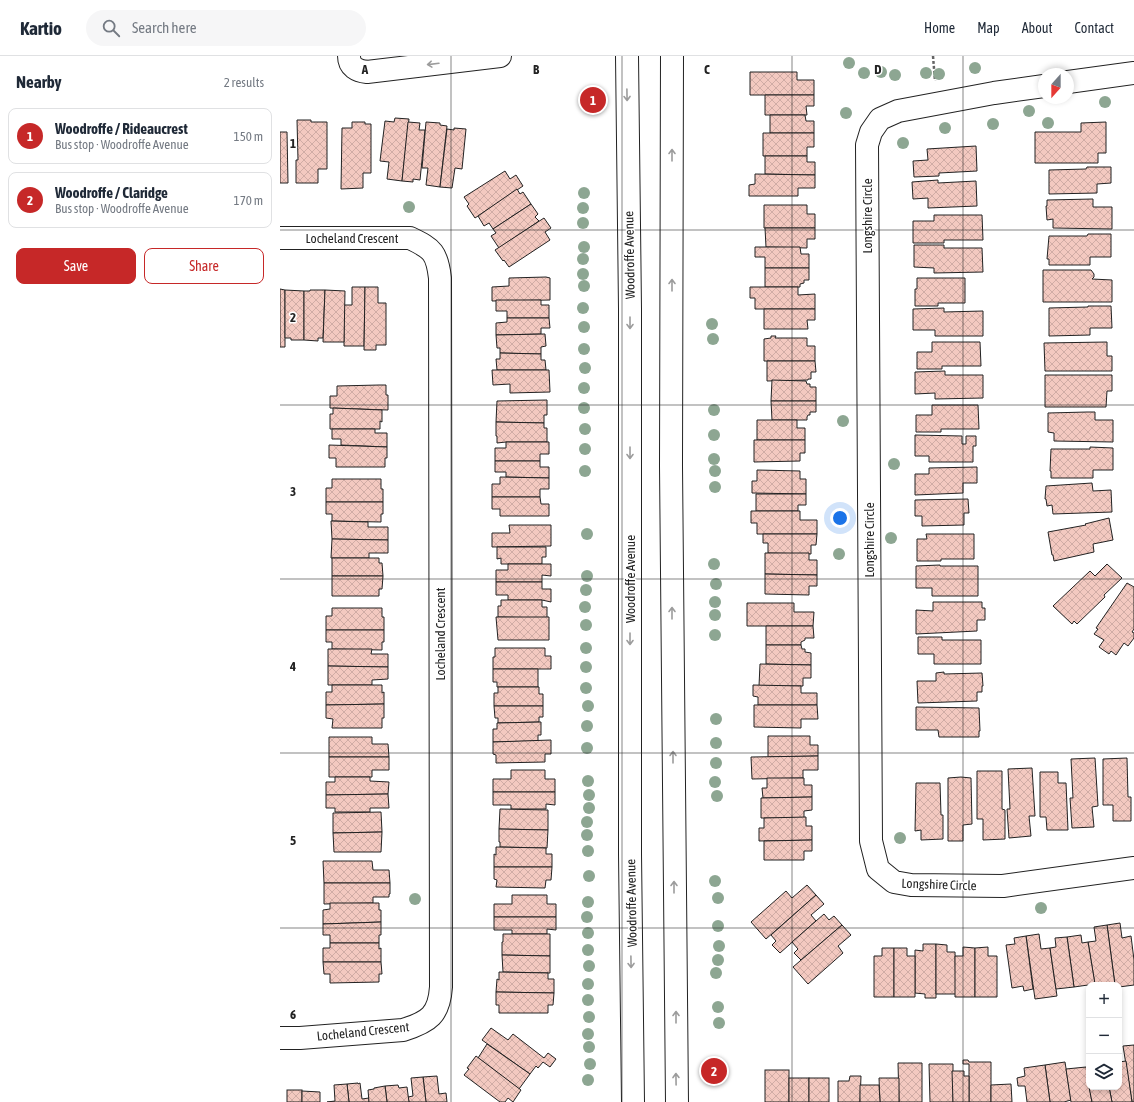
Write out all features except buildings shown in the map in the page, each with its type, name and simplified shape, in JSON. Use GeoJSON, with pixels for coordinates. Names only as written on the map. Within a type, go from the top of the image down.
{"type":"FeatureCollection","features":[{"type":"Feature","properties":{"kind":"street"},"geometry":{"type":"LineString","coordinates":[[349,56],[350,64],[361,72],[367,72],[500,56]]}},
{"type":"Feature","properties":{"kind":"street","name":"Woodroffe Avenue"},"geometry":{"type":"LineString","coordinates":[[627,56],[630,316],[630,854],[633,1102]]}},
{"type":"Feature","properties":{"kind":"street"},"geometry":{"type":"LineString","coordinates":[[672,56],[671,466],[677,1102]]}},
{"type":"Feature","properties":{"kind":"street"},"geometry":{"type":"LineString","coordinates":[[1074,81],[1134,73]]}},
{"type":"Feature","properties":{"kind":"street","name":"Longshire Circle"},"geometry":{"type":"LineString","coordinates":[[1038,87],[994,93],[898,111],[880,119],[871,132],[867,145],[871,841],[878,869],[894,882],[910,885],[1003,886],[1134,868]]}},
{"type":"Feature","properties":{"kind":"street","name":"Locheland Crescent"},"geometry":{"type":"LineString","coordinates":[[280,238],[410,238],[432,251],[438,262],[440,294],[441,963],[440,1001],[436,1010],[427,1020],[416,1026],[403,1030],[300,1038],[280,1038]]}},
{"type":"Feature","properties":{"kind":"place","name":"Woodroffe / Rideaucrest"},"geometry":{"type":"Point","coordinates":[593,100]}},
{"type":"Feature","properties":{"kind":"place","name":"Woodroffe / Claridge"},"geometry":{"type":"Point","coordinates":[714,1071]}}]}
